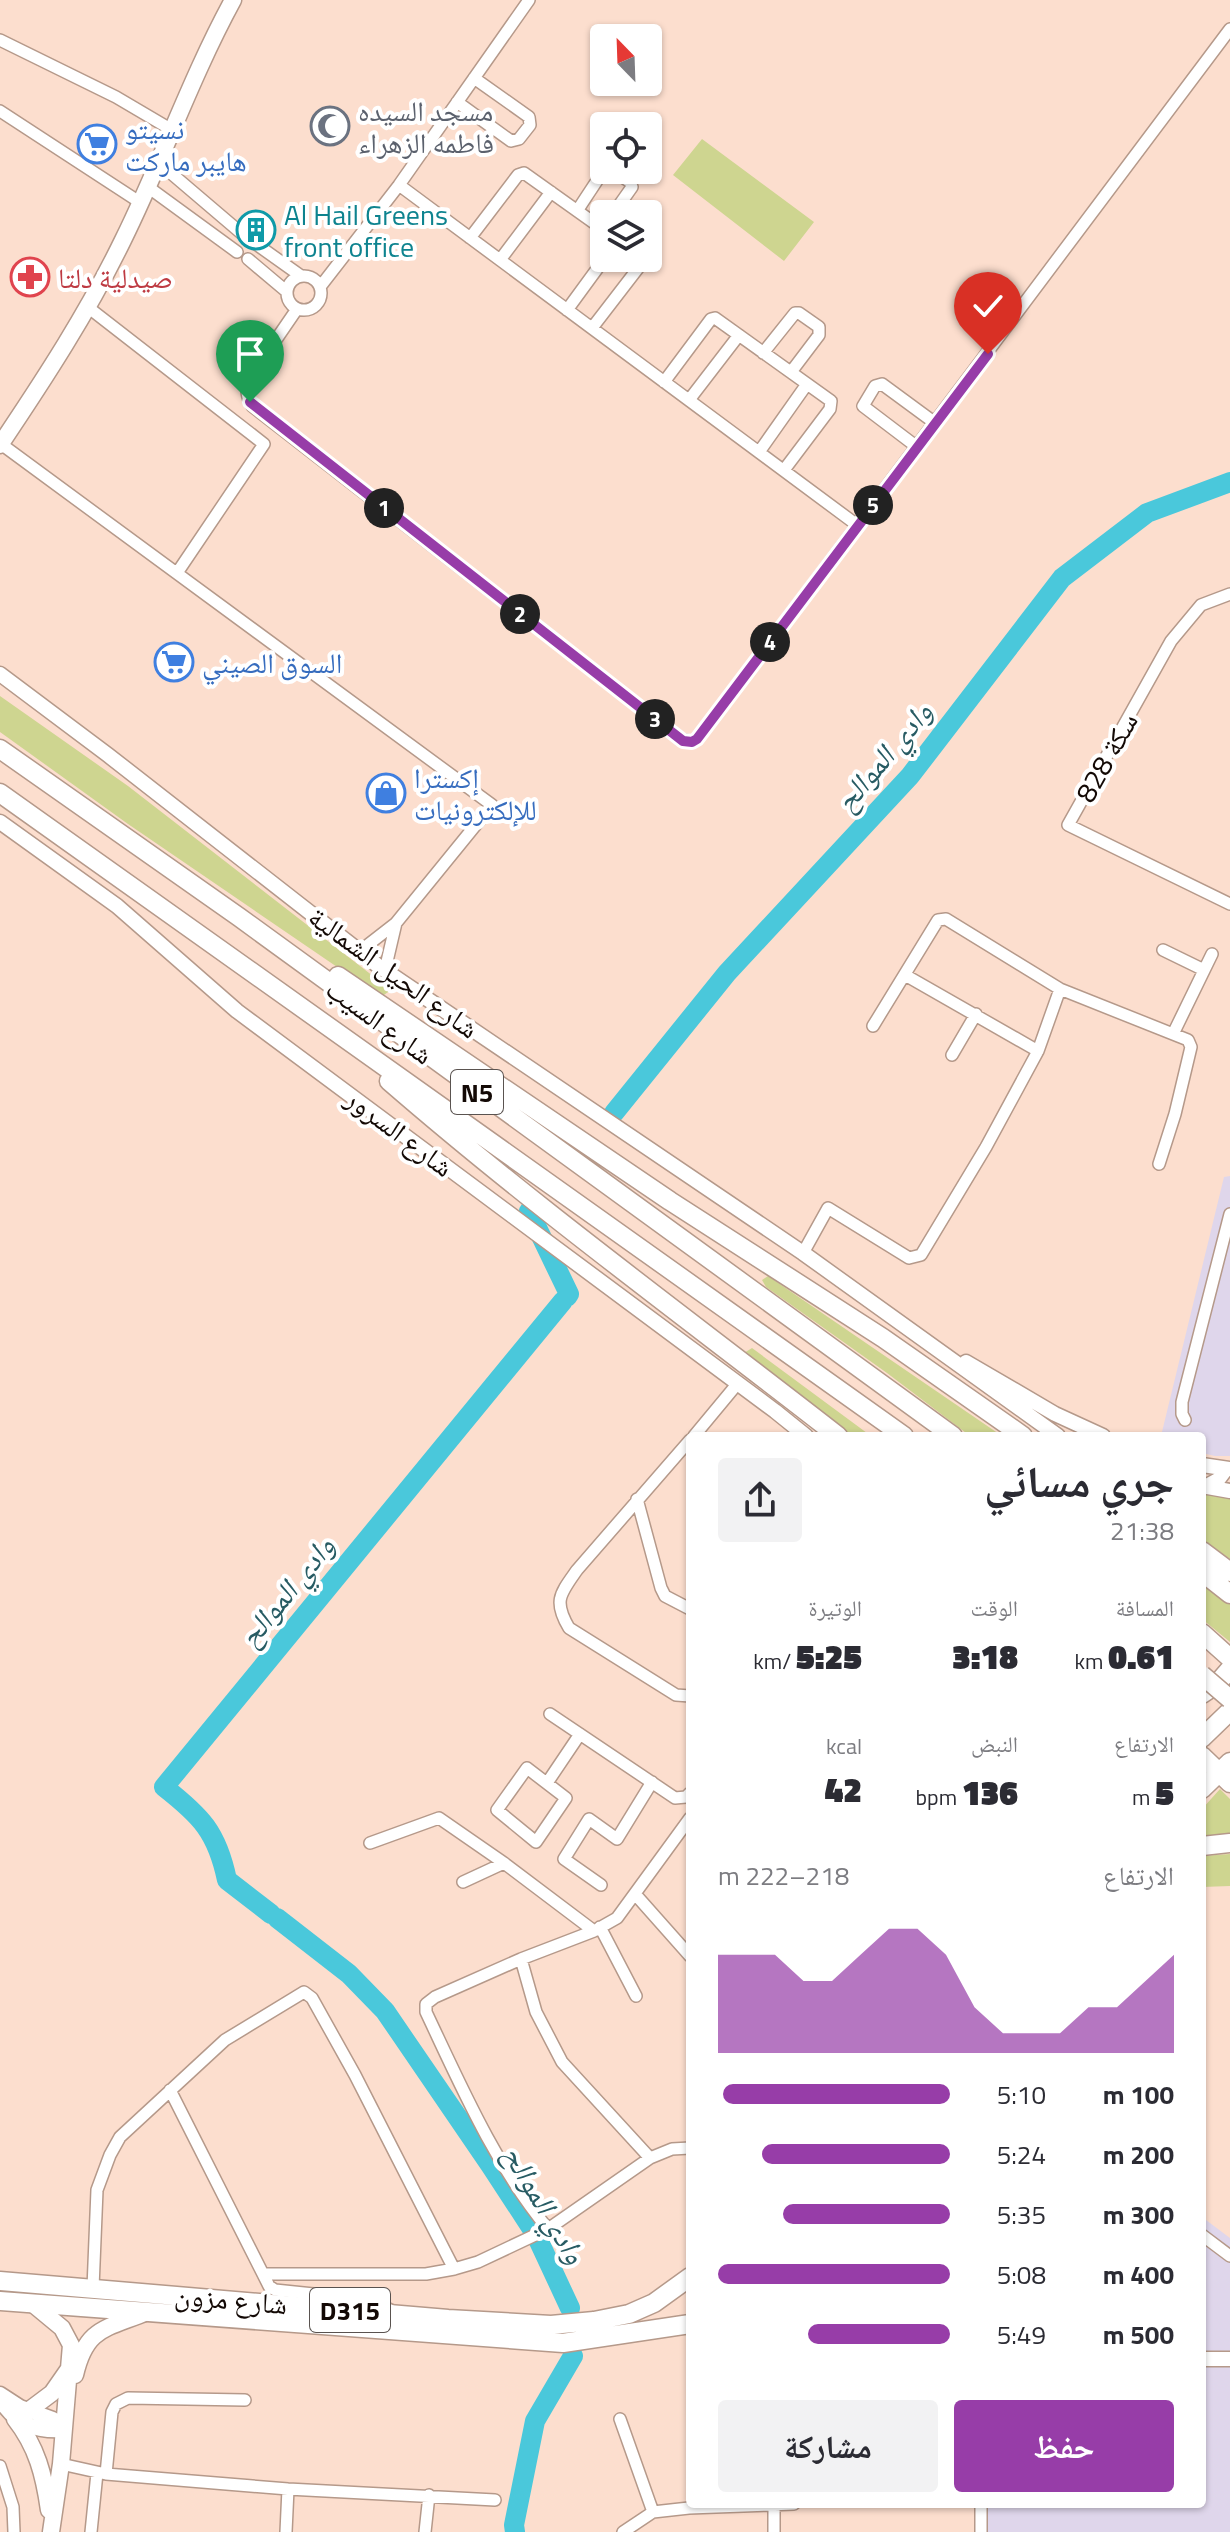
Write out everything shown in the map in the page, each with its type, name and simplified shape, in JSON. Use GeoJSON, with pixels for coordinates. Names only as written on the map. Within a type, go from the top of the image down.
{"type":"FeatureCollection","features":[{"type":"Feature","properties":{"kind":"main road"},"geometry":{"type":"LineString","coordinates":[[0,444],[89,308],[233,0]]}},
{"type":"Feature","properties":{"kind":"main road","name":"شارع السيب"},"geometry":{"type":"LineString","coordinates":[[0,749],[239,917],[947,1432]]}},
{"type":"Feature","properties":{"kind":"main road","name":"شارع السيب"},"geometry":{"type":"LineString","coordinates":[[0,793],[898,1432]]}},
{"type":"Feature","properties":{"kind":"main road"},"geometry":{"type":"LineString","coordinates":[[239,917],[274,933],[305,953],[670,1201],[883,1338],[1017,1432]]}},
{"type":"Feature","properties":{"kind":"main road"},"geometry":{"type":"LineString","coordinates":[[312,1013],[438,1123],[833,1432]]}},
{"type":"Feature","properties":{"kind":"main road"},"geometry":{"type":"LineString","coordinates":[[1206,1554],[1230,1572]]}},
{"type":"Feature","properties":{"kind":"main road"},"geometry":{"type":"LineString","coordinates":[[1206,1566],[1230,1583]]}},
{"type":"Feature","properties":{"kind":"main road"},"geometry":{"type":"LineString","coordinates":[[1206,1575],[1230,1594]]}},
{"type":"Feature","properties":{"kind":"main road"},"geometry":{"type":"LineString","coordinates":[[1206,1637],[1230,1658]]}},
{"type":"Feature","properties":{"kind":"main road"},"geometry":{"type":"LineString","coordinates":[[1206,1691],[1230,1669]]}},
{"type":"Feature","properties":{"kind":"main road"},"geometry":{"type":"LineString","coordinates":[[1206,1678],[1230,1699]]}},
{"type":"Feature","properties":{"kind":"main road"},"geometry":{"type":"LineString","coordinates":[[1206,1734],[1230,1711]]}},
{"type":"Feature","properties":{"kind":"main road"},"geometry":{"type":"LineString","coordinates":[[1206,1759],[1226,1773],[1206,1786]]}},
{"type":"Feature","properties":{"kind":"main road"},"geometry":{"type":"LineString","coordinates":[[1206,1846],[1230,1843]]}},
{"type":"Feature","properties":{"kind":"main road","name":"شارع مزون"},"geometry":{"type":"LineString","coordinates":[[0,2281],[551,2325],[629,2314],[654,2303],[686,2280]]}},
{"type":"Feature","properties":{"kind":"main road","name":"شارع مزون"},"geometry":{"type":"LineString","coordinates":[[0,2301],[563,2343],[686,2325]]}},
{"type":"Feature","properties":{"kind":"main road"},"geometry":{"type":"LineString","coordinates":[[33,2304],[62,2328],[71,2345],[61,2464],[51,2529]]}},
{"type":"Feature","properties":{"kind":"main road"},"geometry":{"type":"LineString","coordinates":[[65,2423],[78,2360],[86,2343],[95,2335],[147,2312]]}},
{"type":"Feature","properties":{"kind":"main road"},"geometry":{"type":"LineString","coordinates":[[51,2529],[40,2464],[22,2415],[52,2393],[68,2368]]}},
{"type":"Feature","properties":{"kind":"street"},"geometry":{"type":"LineString","coordinates":[[0,111],[242,255],[286,291],[289,302],[297,309],[308,310],[317,304],[320,287],[399,185],[529,0]]}},
{"type":"Feature","properties":{"kind":"street"},"geometry":{"type":"LineString","coordinates":[[297,309],[249,379],[248,399],[252,406],[683,741],[692,742],[714,717],[1230,29]]}},
{"type":"Feature","properties":{"kind":"street"},"geometry":{"type":"LineString","coordinates":[[0,40],[116,97],[172,130]]}},
{"type":"Feature","properties":{"kind":"street"},"geometry":{"type":"LineString","coordinates":[[457,102],[511,141],[519,139],[530,125],[529,117],[474,78]]}},
{"type":"Feature","properties":{"kind":"street"},"geometry":{"type":"LineString","coordinates":[[159,163],[251,241],[301,276],[312,278],[320,287]]}},
{"type":"Feature","properties":{"kind":"street"},"geometry":{"type":"LineString","coordinates":[[470,238],[518,175],[524,173],[590,220]]}},
{"type":"Feature","properties":{"kind":"street"},"geometry":{"type":"LineString","coordinates":[[577,211],[595,184]]}},
{"type":"Feature","properties":{"kind":"street"},"geometry":{"type":"LineString","coordinates":[[399,185],[857,525]]}},
{"type":"Feature","properties":{"kind":"street"},"geometry":{"type":"LineString","coordinates":[[500,260],[551,192]]}},
{"type":"Feature","properties":{"kind":"street"},"geometry":{"type":"LineString","coordinates":[[567,310],[595,272]]}},
{"type":"Feature","properties":{"kind":"street"},"geometry":{"type":"LineString","coordinates":[[592,328],[635,272]]}},
{"type":"Feature","properties":{"kind":"street"},"geometry":{"type":"LineString","coordinates":[[286,291],[291,282],[301,276]]}},
{"type":"Feature","properties":{"kind":"street"},"geometry":{"type":"LineString","coordinates":[[89,308],[264,444],[177,573]]}},
{"type":"Feature","properties":{"kind":"street"},"geometry":{"type":"LineString","coordinates":[[763,353],[795,313],[799,313],[819,327],[819,335],[791,372]]}},
{"type":"Feature","properties":{"kind":"street"},"geometry":{"type":"LineString","coordinates":[[664,382],[711,319],[715,318],[831,401],[832,404],[784,470]]}},
{"type":"Feature","properties":{"kind":"street"},"geometry":{"type":"LineString","coordinates":[[689,400],[739,335]]}},
{"type":"Feature","properties":{"kind":"street"},"geometry":{"type":"LineString","coordinates":[[759,452],[807,384]]}},
{"type":"Feature","properties":{"kind":"street"},"geometry":{"type":"LineString","coordinates":[[917,447],[863,406],[875,386],[882,384],[935,423]]}},
{"type":"Feature","properties":{"kind":"street"},"geometry":{"type":"LineString","coordinates":[[0,444],[492,805],[396,923],[360,951]]}},
{"type":"Feature","properties":{"kind":"street","name":"سكة 828"},"geometry":{"type":"LineString","coordinates":[[1230,594],[1201,605],[1171,641],[1068,825],[1230,904]]}},
{"type":"Feature","properties":{"kind":"street","name":"شارع الحيل الشمالية"},"geometry":{"type":"LineString","coordinates":[[0,674],[385,970],[803,1253],[1052,1432]]}},
{"type":"Feature","properties":{"kind":"street","name":"شارع السرور"},"geometry":{"type":"LineString","coordinates":[[1,824],[117,906],[237,1011],[801,1432]]}},
{"type":"Feature","properties":{"kind":"street"},"geometry":{"type":"LineString","coordinates":[[873,1026],[942,918],[1060,989],[1188,1040],[1191,1047],[1159,1164]]}},
{"type":"Feature","properties":{"kind":"street"},"geometry":{"type":"LineString","coordinates":[[385,970],[396,923]]}},
{"type":"Feature","properties":{"kind":"street"},"geometry":{"type":"LineString","coordinates":[[1163,950],[1204,970]]}},
{"type":"Feature","properties":{"kind":"street"},"geometry":{"type":"LineString","coordinates":[[1174,1032],[1212,954]]}},
{"type":"Feature","properties":{"kind":"street"},"geometry":{"type":"LineString","coordinates":[[905,975],[1038,1051]]}},
{"type":"Feature","properties":{"kind":"street"},"geometry":{"type":"LineString","coordinates":[[803,1253],[828,1208],[909,1258],[921,1255],[986,1147],[1038,1051],[1060,989]]}},
{"type":"Feature","properties":{"kind":"street"},"geometry":{"type":"LineString","coordinates":[[952,1055],[976,1014]]}},
{"type":"Feature","properties":{"kind":"street"},"geometry":{"type":"LineString","coordinates":[[1185,1420],[1182,1402],[1230,1214]]}},
{"type":"Feature","properties":{"kind":"street","name":"شارع الحيل الشمالية"},"geometry":{"type":"LineString","coordinates":[[919,1334],[1055,1414],[1094,1432]]}},
{"type":"Feature","properties":{"kind":"street"},"geometry":{"type":"LineString","coordinates":[[697,1432],[738,1383]]}},
{"type":"Feature","properties":{"kind":"street"},"geometry":{"type":"LineString","coordinates":[[686,1445],[577,1570],[558,1604],[569,1628],[676,1695],[686,1696]]}},
{"type":"Feature","properties":{"kind":"street"},"geometry":{"type":"LineString","coordinates":[[1206,1466],[1228,1469]]}},
{"type":"Feature","properties":{"kind":"street"},"geometry":{"type":"LineString","coordinates":[[1206,1485],[1218,1480],[1228,1469]]}},
{"type":"Feature","properties":{"kind":"street"},"geometry":{"type":"LineString","coordinates":[[1206,1487],[1230,1491]]}},
{"type":"Feature","properties":{"kind":"street"},"geometry":{"type":"LineString","coordinates":[[637,1499],[661,1588],[665,1596],[686,1607]]}},
{"type":"Feature","properties":{"kind":"street"},"geometry":{"type":"LineString","coordinates":[[550,1714],[675,1798],[686,1797]]}},
{"type":"Feature","properties":{"kind":"street"},"geometry":{"type":"LineString","coordinates":[[547,1783],[580,1734]]}},
{"type":"Feature","properties":{"kind":"street"},"geometry":{"type":"LineString","coordinates":[[527,1768],[547,1783],[566,1798],[536,1842],[497,1810],[527,1768]]}},
{"type":"Feature","properties":{"kind":"street"},"geometry":{"type":"LineString","coordinates":[[601,1885],[564,1859],[589,1819],[617,1839],[652,1782]]}},
{"type":"Feature","properties":{"kind":"street"},"geometry":{"type":"LineString","coordinates":[[370,1843],[439,1818],[597,1929],[636,1996]]}},
{"type":"Feature","properties":{"kind":"street"},"geometry":{"type":"LineString","coordinates":[[548,2229],[529,2206],[470,2105],[426,2012],[426,2004],[435,1997],[617,1918],[686,1824]]}},
{"type":"Feature","properties":{"kind":"street"},"geometry":{"type":"LineString","coordinates":[[463,1882],[504,1863]]}},
{"type":"Feature","properties":{"kind":"street"},"geometry":{"type":"LineString","coordinates":[[635,1894],[686,1951]]}},
{"type":"Feature","properties":{"kind":"street"},"geometry":{"type":"LineString","coordinates":[[521,1959],[536,2012],[562,2062],[650,2158]]}},
{"type":"Feature","properties":{"kind":"street"},"geometry":{"type":"LineString","coordinates":[[93,2288],[97,2190],[120,2137],[225,2040],[304,1992],[309,1993],[355,2075],[454,2269]]}},
{"type":"Feature","properties":{"kind":"street"},"geometry":{"type":"LineString","coordinates":[[170,2090],[269,2286],[275,2290],[372,2300],[398,2314]]}},
{"type":"Feature","properties":{"kind":"street"},"geometry":{"type":"LineString","coordinates":[[263,2274],[426,2274],[478,2262],[548,2229],[650,2158],[672,2149],[686,2148]]}},
{"type":"Feature","properties":{"kind":"street"},"geometry":{"type":"LineString","coordinates":[[1206,2238],[1230,2256]]}},
{"type":"Feature","properties":{"kind":"street"},"geometry":{"type":"LineString","coordinates":[[1206,2359],[1230,2359]]}},
{"type":"Feature","properties":{"kind":"street"},"geometry":{"type":"LineString","coordinates":[[0,2397],[22,2415],[65,2423]]}},
{"type":"Feature","properties":{"kind":"street"},"geometry":{"type":"LineString","coordinates":[[91,2532],[116,2404],[128,2398],[245,2400]]}},
{"type":"Feature","properties":{"kind":"street"},"geometry":{"type":"LineString","coordinates":[[620,2419],[653,2512]]}},
{"type":"Feature","properties":{"kind":"street"},"geometry":{"type":"LineString","coordinates":[[61,2464],[101,2474],[288,2489],[495,2500]]}},
{"type":"Feature","properties":{"kind":"street"},"geometry":{"type":"LineString","coordinates":[[0,2466],[13,2507],[14,2532]]}},
{"type":"Feature","properties":{"kind":"street"},"geometry":{"type":"LineString","coordinates":[[286,2532],[288,2489]]}},
{"type":"Feature","properties":{"kind":"street"},"geometry":{"type":"LineString","coordinates":[[425,2532],[429,2495]]}},
{"type":"Feature","properties":{"kind":"street"},"geometry":{"type":"LineString","coordinates":[[623,2532],[653,2512],[689,2508]]}},
{"type":"Feature","properties":{"kind":"street"},"geometry":{"type":"LineString","coordinates":[[774,2508],[774,2532]]}},
{"type":"Feature","properties":{"kind":"street"},"geometry":{"type":"LineString","coordinates":[[981,2508],[981,2532]]}},
{"type":"Feature","properties":{"kind":"shaded area"},"geometry":{"type":"Polygon","coordinates":[[[1230,1176],[1230,1456],[1215,1456],[1206,1454],[1206,1432],[1162,1432],[1224,1177],[1230,1176]]]}},
{"type":"Feature","properties":{"kind":"shaded area"},"geometry":{"type":"Polygon","coordinates":[[[1206,2220],[1230,2238],[1230,2532],[981,2532],[981,2508],[1206,2508],[1206,2220]]]}},
{"type":"Feature","properties":{"kind":"green space"},"geometry":{"type":"Polygon","coordinates":[[[702,139],[814,222],[784,261],[673,175],[702,139]]]}},
{"type":"Feature","properties":{"kind":"green space"},"geometry":{"type":"Polygon","coordinates":[[[0,696],[128,786],[391,990],[381,997],[128,824],[0,732],[0,696]]]}},
{"type":"Feature","properties":{"kind":"green space"},"geometry":{"type":"Polygon","coordinates":[[[768,1276],[996,1432],[965,1432],[766,1287],[762,1280],[768,1276]]]}},
{"type":"Feature","properties":{"kind":"green space"},"geometry":{"type":"Polygon","coordinates":[[[752,1348],[866,1432],[846,1432],[776,1381],[744,1353],[752,1348]]]}},
{"type":"Feature","properties":{"kind":"green space"},"geometry":{"type":"Polygon","coordinates":[[[1206,1493],[1230,1495],[1230,1559],[1206,1542],[1206,1493]]]}},
{"type":"Feature","properties":{"kind":"green space"},"geometry":{"type":"Polygon","coordinates":[[[1206,1582],[1230,1598],[1230,1642],[1206,1622],[1206,1582]]]}},
{"type":"Feature","properties":{"kind":"green space"},"geometry":{"type":"Polygon","coordinates":[[[1220,1789],[1230,1799],[1230,1834],[1206,1836],[1206,1805],[1220,1789]]]}},
{"type":"Feature","properties":{"kind":"green space"},"geometry":{"type":"Polygon","coordinates":[[[1230,1854],[1230,1886],[1206,1887],[1206,1856],[1230,1854]]]}},
{"type":"Feature","properties":{"kind":"waterway","name":"وادي الموالح"},"geometry":{"type":"LineString","coordinates":[[614,1113],[727,973],[910,776],[1062,578],[1147,513],[1230,482]]}},
{"type":"Feature","properties":{"kind":"waterway","name":"وادي الموالح"},"geometry":{"type":"LineString","coordinates":[[529,1211],[569,1294],[567,1297]]}},
{"type":"Feature","properties":{"kind":"waterway","name":"وادي الموالح"},"geometry":{"type":"LineString","coordinates":[[271,1914],[227,1880],[218,1849],[206,1826],[164,1787],[563,1301]]}},
{"type":"Feature","properties":{"kind":"waterway","name":"وادي الموالح"},"geometry":{"type":"LineString","coordinates":[[277,1918],[349,1974],[385,2011],[536,2235],[570,2308]]}},
{"type":"Feature","properties":{"kind":"waterway","name":"وادي الموالح"},"geometry":{"type":"LineString","coordinates":[[515,2532],[535,2421],[573,2356]]}},
{"type":"Feature","properties":{"kind":"place","name":"مسجد السيده فاطمه الزهراء"},"geometry":{"type":"Point","coordinates":[330,126]}},
{"type":"Feature","properties":{"kind":"place","name":"نسيتو هايبر ماركت"},"geometry":{"type":"Point","coordinates":[97,144]}},
{"type":"Feature","properties":{"kind":"place","name":"Al Hail Greens front office"},"geometry":{"type":"Point","coordinates":[256,230]}},
{"type":"Feature","properties":{"kind":"place","name":"صيدلية دلتا"},"geometry":{"type":"Point","coordinates":[30,277]}},
{"type":"Feature","properties":{"kind":"place","name":"السوق الصيني"},"geometry":{"type":"Point","coordinates":[174,662]}},
{"type":"Feature","properties":{"kind":"place","name":"إكسترا للإلكترونيات"},"geometry":{"type":"Point","coordinates":[386,793]}},
{"type":"Feature","properties":{"kind":"route"},"geometry":{"type":"LineString","coordinates":[[250,402],[683,741],[692,742],[988,354]]}}]}
